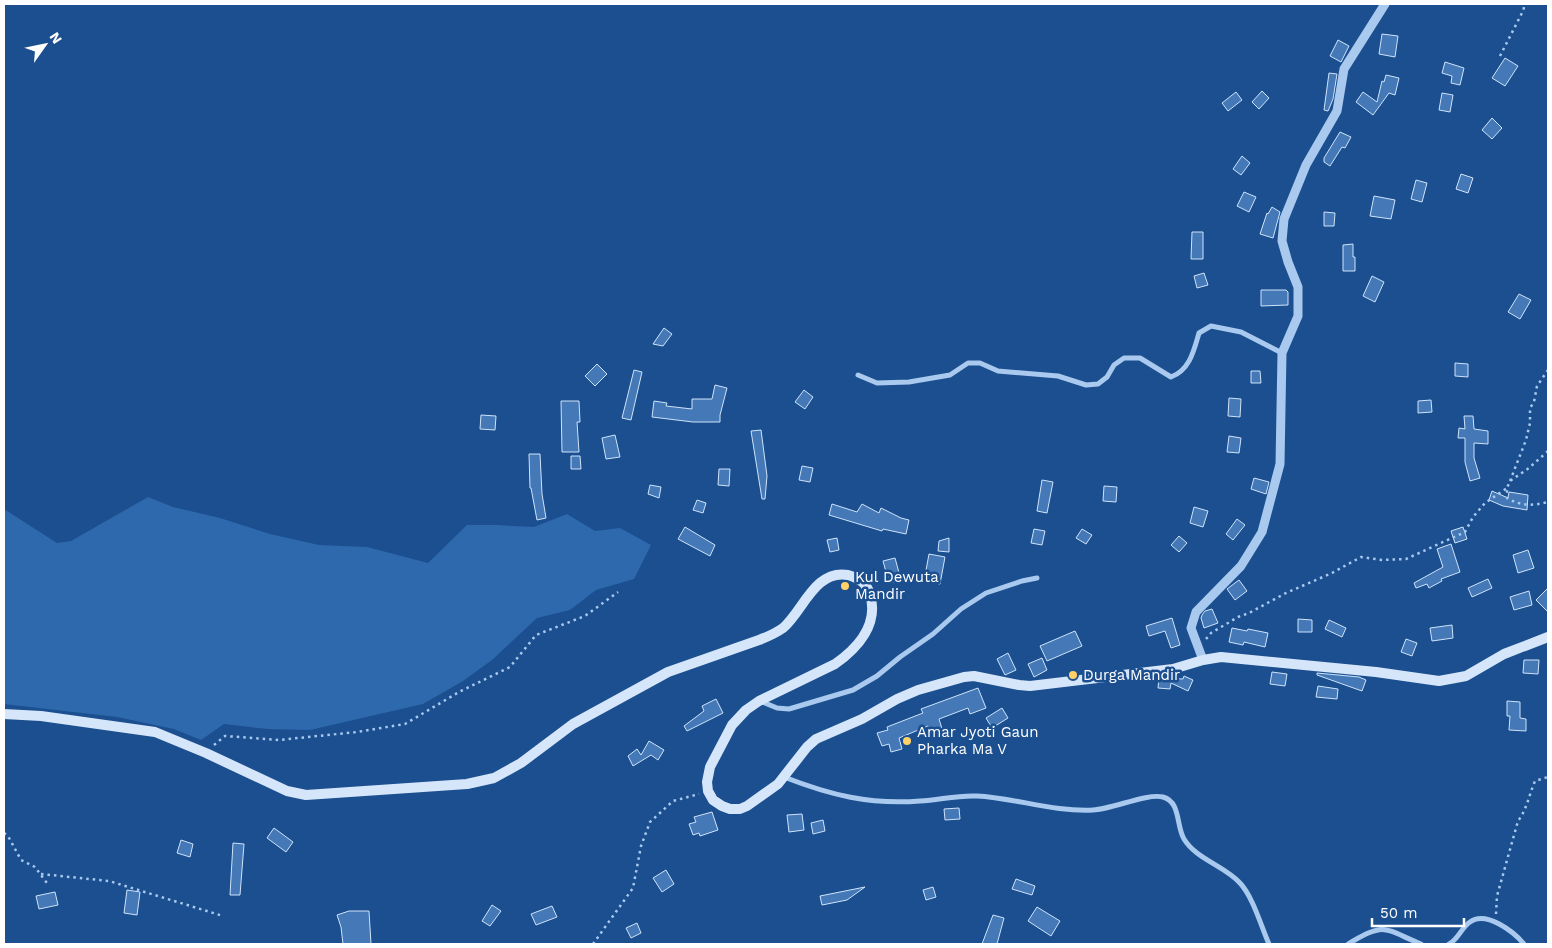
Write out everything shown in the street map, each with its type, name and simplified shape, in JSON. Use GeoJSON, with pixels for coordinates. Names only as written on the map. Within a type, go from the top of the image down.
{"type":"FeatureCollection","features":[{"type":"Feature","properties":{"kind":"main road"},"geometry":{"type":"LineString","coordinates":[[4,714],[41,716],[155,732],[206,753],[287,791],[306,795],[467,784],[494,778],[520,763],[573,724],[668,672],[772,634],[787,624],[816,587],[829,578],[847,575],[858,579],[866,586],[872,601],[873,614],[871,624],[846,656],[835,664],[759,701],[746,710],[732,725],[722,743],[710,768],[707,782],[708,791],[713,800],[722,806],[730,809],[740,809],[762,796],[784,777],[816,739],[862,719],[897,698],[964,677],[974,676],[1030,686],[1173,669],[1201,656],[1376,672],[1439,681],[1466,676],[1504,654],[1548,637]]}},
{"type":"Feature","properties":{"kind":"street"},"geometry":{"type":"LineString","coordinates":[[1201,656],[1191,628],[1196,612],[1241,566],[1262,532],[1280,464],[1282,353],[1298,316],[1298,287],[1282,241],[1284,219],[1306,165],[1337,111],[1344,70],[1385,4]]}},
{"type":"Feature","properties":{"kind":"street"},"geometry":{"type":"LineString","coordinates":[[858,375],[877,383],[909,382],[950,375],[968,363],[980,363],[998,371],[1058,376],[1086,385],[1092,385],[1098,384],[1107,377],[1114,365],[1124,358],[1140,358],[1172,377],[1180,374],[1189,362],[1198,333],[1211,326],[1240,332],[1282,353]]}},
{"type":"Feature","properties":{"kind":"street"},"geometry":{"type":"LineString","coordinates":[[759,701],[777,708],[790,709],[853,690],[878,676],[900,657],[933,634],[961,608],[986,593],[1037,578]]}},
{"type":"Feature","properties":{"kind":"street"},"geometry":{"type":"LineString","coordinates":[[784,777],[805,785],[860,800],[887,803],[922,801],[958,795],[1001,799],[1073,810],[1094,810],[1123,805],[1148,797],[1162,797],[1170,800],[1176,809],[1181,832],[1191,847],[1240,882],[1247,893],[1269,944]]}},
{"type":"Feature","properties":{"kind":"street"},"geometry":{"type":"LineString","coordinates":[[1449,944],[1454,942],[1462,929],[1471,920],[1482,918],[1495,922],[1515,934],[1524,944]]}},
{"type":"Feature","properties":{"kind":"street"},"geometry":{"type":"LineString","coordinates":[[1348,944],[1368,932],[1384,928],[1421,944]]}},
{"type":"Feature","properties":{"kind":"path"},"geometry":{"type":"LineString","coordinates":[[1500,56],[1523,11],[1524,4]]}},
{"type":"Feature","properties":{"kind":"path"},"geometry":{"type":"LineString","coordinates":[[1201,656],[1210,633],[1286,593],[1332,574],[1361,557],[1382,560],[1406,559],[1465,532],[1473,517],[1485,503],[1506,488],[1510,481],[1526,440],[1530,423],[1530,408],[1534,402],[1538,386],[1548,370]]}},
{"type":"Feature","properties":{"kind":"path"},"geometry":{"type":"LineString","coordinates":[[1510,481],[1548,452]]}},
{"type":"Feature","properties":{"kind":"path"},"geometry":{"type":"LineString","coordinates":[[1506,488],[1506,498],[1516,504],[1537,505],[1548,502]]}},
{"type":"Feature","properties":{"kind":"path"},"geometry":{"type":"LineString","coordinates":[[206,753],[225,736],[278,740],[357,732],[405,724],[459,692],[510,667],[536,635],[585,616],[618,592]]}},
{"type":"Feature","properties":{"kind":"path"},"geometry":{"type":"LineString","coordinates":[[1495,922],[1497,896],[1518,821],[1526,811],[1529,795],[1535,781],[1548,778]]}},
{"type":"Feature","properties":{"kind":"path"},"geometry":{"type":"LineString","coordinates":[[593,944],[633,888],[641,846],[650,822],[672,801],[708,791]]}},
{"type":"Feature","properties":{"kind":"path"},"geometry":{"type":"LineString","coordinates":[[4,833],[8,836],[21,860],[35,867],[47,883]]}},
{"type":"Feature","properties":{"kind":"path"},"geometry":{"type":"LineString","coordinates":[[41,874],[110,881],[223,916]]}},
{"type":"Feature","properties":{"kind":"shaded area"},"geometry":{"type":"Polygon","coordinates":[[[148,497],[173,507],[220,518],[270,534],[319,545],[367,547],[428,563],[467,525],[534,527],[567,514],[595,531],[620,528],[651,545],[634,579],[596,590],[570,610],[537,618],[492,660],[463,681],[423,704],[310,730],[268,729],[224,724],[201,740],[174,729],[117,717],[4,704],[4,509],[57,543],[71,541],[148,497]]]}},
{"type":"Feature","properties":{"kind":"building"},"geometry":{"type":"Polygon","coordinates":[[[1382,34],[1398,36],[1395,57],[1379,54],[1382,34]]]}},
{"type":"Feature","properties":{"kind":"building"},"geometry":{"type":"Polygon","coordinates":[[[1338,40],[1349,46],[1341,62],[1330,56],[1338,40]]]}},
{"type":"Feature","properties":{"kind":"building"},"geometry":{"type":"Polygon","coordinates":[[[1505,58],[1518,66],[1505,86],[1492,78],[1505,58]]]}},
{"type":"Feature","properties":{"kind":"building"},"geometry":{"type":"Polygon","coordinates":[[[1445,62],[1464,68],[1460,85],[1451,83],[1452,76],[1442,73],[1445,62]]]}},
{"type":"Feature","properties":{"kind":"building"},"geometry":{"type":"Polygon","coordinates":[[[1329,73],[1337,74],[1333,99],[1328,111],[1324,110],[1329,73]]]}},
{"type":"Feature","properties":{"kind":"building"},"geometry":{"type":"Polygon","coordinates":[[[1386,75],[1399,78],[1395,95],[1389,93],[1373,115],[1356,102],[1363,92],[1377,102],[1382,81],[1384,82],[1386,75]]]}},
{"type":"Feature","properties":{"kind":"building"},"geometry":{"type":"Polygon","coordinates":[[[1262,91],[1269,98],[1259,109],[1252,102],[1262,91]]]}},
{"type":"Feature","properties":{"kind":"building"},"geometry":{"type":"Polygon","coordinates":[[[1236,92],[1242,100],[1228,111],[1222,103],[1236,92]]]}},
{"type":"Feature","properties":{"kind":"building"},"geometry":{"type":"Polygon","coordinates":[[[1442,93],[1453,95],[1450,112],[1439,110],[1442,93]]]}},
{"type":"Feature","properties":{"kind":"building"},"geometry":{"type":"Polygon","coordinates":[[[1492,118],[1502,128],[1492,139],[1482,130],[1492,118]]]}},
{"type":"Feature","properties":{"kind":"building"},"geometry":{"type":"Polygon","coordinates":[[[1340,132],[1351,137],[1345,148],[1342,147],[1330,166],[1324,162],[1324,158],[1340,132]]]}},
{"type":"Feature","properties":{"kind":"building"},"geometry":{"type":"Polygon","coordinates":[[[1242,156],[1250,163],[1241,175],[1233,169],[1242,156]]]}},
{"type":"Feature","properties":{"kind":"building"},"geometry":{"type":"Polygon","coordinates":[[[1461,174],[1473,178],[1468,193],[1456,189],[1461,174]]]}},
{"type":"Feature","properties":{"kind":"building"},"geometry":{"type":"Polygon","coordinates":[[[1416,180],[1427,183],[1422,202],[1411,199],[1416,180]]]}},
{"type":"Feature","properties":{"kind":"building"},"geometry":{"type":"Polygon","coordinates":[[[1244,192],[1256,197],[1249,212],[1237,206],[1244,192]]]}},
{"type":"Feature","properties":{"kind":"building"},"geometry":{"type":"Polygon","coordinates":[[[1374,196],[1395,200],[1391,219],[1370,216],[1374,196]]]}},
{"type":"Feature","properties":{"kind":"building"},"geometry":{"type":"Polygon","coordinates":[[[1272,207],[1280,212],[1273,238],[1260,234],[1267,213],[1272,207]]]}},
{"type":"Feature","properties":{"kind":"building"},"geometry":{"type":"Polygon","coordinates":[[[1324,212],[1335,213],[1334,226],[1324,226],[1324,212]]]}},
{"type":"Feature","properties":{"kind":"building"},"geometry":{"type":"Polygon","coordinates":[[[1192,232],[1203,232],[1203,259],[1191,259],[1192,232]]]}},
{"type":"Feature","properties":{"kind":"building"},"geometry":{"type":"Polygon","coordinates":[[[1353,244],[1355,271],[1343,271],[1343,245],[1353,244]]]}},
{"type":"Feature","properties":{"kind":"building"},"geometry":{"type":"Polygon","coordinates":[[[1204,273],[1208,285],[1197,288],[1194,276],[1204,273]]]}},
{"type":"Feature","properties":{"kind":"building"},"geometry":{"type":"Polygon","coordinates":[[[1372,276],[1384,282],[1375,302],[1363,296],[1372,276]]]}},
{"type":"Feature","properties":{"kind":"building"},"geometry":{"type":"Polygon","coordinates":[[[1261,290],[1286,290],[1288,292],[1288,305],[1261,306],[1261,290]]]}},
{"type":"Feature","properties":{"kind":"building"},"geometry":{"type":"Polygon","coordinates":[[[1519,294],[1531,300],[1520,319],[1508,312],[1519,294]]]}},
{"type":"Feature","properties":{"kind":"building"},"geometry":{"type":"Polygon","coordinates":[[[664,328],[672,334],[663,346],[653,344],[664,328]]]}},
{"type":"Feature","properties":{"kind":"building"},"geometry":{"type":"Polygon","coordinates":[[[1455,363],[1468,364],[1468,377],[1455,376],[1455,363]]]}},
{"type":"Feature","properties":{"kind":"building"},"geometry":{"type":"Polygon","coordinates":[[[597,364],[607,374],[595,386],[585,376],[597,364]]]}},
{"type":"Feature","properties":{"kind":"building"},"geometry":{"type":"Polygon","coordinates":[[[634,370],[642,372],[631,420],[622,418],[634,370]]]}},
{"type":"Feature","properties":{"kind":"building"},"geometry":{"type":"Polygon","coordinates":[[[1251,371],[1260,371],[1261,383],[1251,383],[1251,371]]]}},
{"type":"Feature","properties":{"kind":"building"},"geometry":{"type":"Polygon","coordinates":[[[715,385],[727,388],[720,422],[693,422],[652,417],[654,401],[667,403],[666,406],[692,409],[692,399],[712,399],[715,385]]]}},
{"type":"Feature","properties":{"kind":"building"},"geometry":{"type":"Polygon","coordinates":[[[804,390],[813,397],[805,409],[795,402],[804,390]]]}},
{"type":"Feature","properties":{"kind":"building"},"geometry":{"type":"Polygon","coordinates":[[[1229,398],[1241,399],[1240,417],[1228,416],[1229,398]]]}},
{"type":"Feature","properties":{"kind":"building"},"geometry":{"type":"Polygon","coordinates":[[[1431,400],[1432,412],[1418,413],[1418,401],[1431,400]]]}},
{"type":"Feature","properties":{"kind":"building"},"geometry":{"type":"Polygon","coordinates":[[[561,401],[579,401],[580,422],[577,422],[579,452],[562,452],[561,401]]]}},
{"type":"Feature","properties":{"kind":"building"},"geometry":{"type":"Polygon","coordinates":[[[481,415],[496,416],[495,430],[480,429],[481,415]]]}},
{"type":"Feature","properties":{"kind":"building"},"geometry":{"type":"Polygon","coordinates":[[[1464,416],[1473,416],[1474,429],[1488,431],[1488,444],[1474,443],[1474,458],[1480,478],[1470,481],[1465,462],[1465,438],[1458,438],[1459,428],[1465,429],[1464,416]]]}},
{"type":"Feature","properties":{"kind":"building"},"geometry":{"type":"Polygon","coordinates":[[[761,430],[767,476],[765,499],[762,499],[751,431],[761,430]]]}},
{"type":"Feature","properties":{"kind":"building"},"geometry":{"type":"Polygon","coordinates":[[[615,435],[620,457],[606,459],[602,438],[615,435]]]}},
{"type":"Feature","properties":{"kind":"building"},"geometry":{"type":"Polygon","coordinates":[[[1229,436],[1241,438],[1239,453],[1227,452],[1229,436]]]}},
{"type":"Feature","properties":{"kind":"building"},"geometry":{"type":"Polygon","coordinates":[[[529,454],[540,454],[542,494],[546,518],[537,520],[530,488],[529,454]]]}},
{"type":"Feature","properties":{"kind":"building"},"geometry":{"type":"Polygon","coordinates":[[[571,456],[580,456],[581,469],[571,469],[571,456]]]}},
{"type":"Feature","properties":{"kind":"building"},"geometry":{"type":"Polygon","coordinates":[[[802,466],[813,468],[810,482],[799,480],[802,466]]]}},
{"type":"Feature","properties":{"kind":"building"},"geometry":{"type":"Polygon","coordinates":[[[719,469],[730,469],[729,486],[718,485],[719,469]]]}},
{"type":"Feature","properties":{"kind":"building"},"geometry":{"type":"Polygon","coordinates":[[[1254,478],[1269,482],[1266,494],[1251,489],[1254,478]]]}},
{"type":"Feature","properties":{"kind":"building"},"geometry":{"type":"Polygon","coordinates":[[[1042,480],[1053,482],[1047,513],[1037,511],[1042,480]]]}},
{"type":"Feature","properties":{"kind":"building"},"geometry":{"type":"Polygon","coordinates":[[[650,485],[661,487],[659,498],[648,494],[650,485]]]}},
{"type":"Feature","properties":{"kind":"building"},"geometry":{"type":"Polygon","coordinates":[[[1104,486],[1117,487],[1116,502],[1103,501],[1104,486]]]}},
{"type":"Feature","properties":{"kind":"building"},"geometry":{"type":"Polygon","coordinates":[[[1492,491],[1508,498],[1509,492],[1528,495],[1527,510],[1503,506],[1489,500],[1492,491]]]}},
{"type":"Feature","properties":{"kind":"building"},"geometry":{"type":"Polygon","coordinates":[[[697,500],[706,503],[703,513],[693,510],[697,500]]]}},
{"type":"Feature","properties":{"kind":"building"},"geometry":{"type":"Polygon","coordinates":[[[832,504],[857,512],[862,504],[879,513],[881,508],[909,520],[906,534],[883,529],[882,531],[829,515],[832,504]]]}},
{"type":"Feature","properties":{"kind":"building"},"geometry":{"type":"Polygon","coordinates":[[[1194,507],[1208,511],[1203,527],[1190,523],[1194,507]]]}},
{"type":"Feature","properties":{"kind":"building"},"geometry":{"type":"Polygon","coordinates":[[[1237,519],[1245,525],[1233,540],[1226,534],[1237,519]]]}},
{"type":"Feature","properties":{"kind":"building"},"geometry":{"type":"Polygon","coordinates":[[[685,527],[715,545],[710,556],[678,539],[685,527]]]}},
{"type":"Feature","properties":{"kind":"building"},"geometry":{"type":"Polygon","coordinates":[[[1463,527],[1467,539],[1455,543],[1451,531],[1463,527]]]}},
{"type":"Feature","properties":{"kind":"building"},"geometry":{"type":"Polygon","coordinates":[[[1034,529],[1045,531],[1042,545],[1031,543],[1034,529]]]}},
{"type":"Feature","properties":{"kind":"building"},"geometry":{"type":"Polygon","coordinates":[[[1082,529],[1092,535],[1086,544],[1076,538],[1082,529]]]}},
{"type":"Feature","properties":{"kind":"building"},"geometry":{"type":"Polygon","coordinates":[[[1179,536],[1187,543],[1179,552],[1171,545],[1179,536]]]}},
{"type":"Feature","properties":{"kind":"building"},"geometry":{"type":"Polygon","coordinates":[[[837,538],[839,550],[830,552],[827,540],[837,538]]]}},
{"type":"Feature","properties":{"kind":"building"},"geometry":{"type":"Polygon","coordinates":[[[949,538],[949,552],[938,551],[939,541],[949,538]]]}},
{"type":"Feature","properties":{"kind":"building"},"geometry":{"type":"Polygon","coordinates":[[[1451,544],[1460,572],[1441,579],[1442,581],[1429,588],[1427,584],[1416,588],[1414,583],[1443,567],[1437,549],[1451,544]]]}},
{"type":"Feature","properties":{"kind":"building"},"geometry":{"type":"Polygon","coordinates":[[[1528,550],[1534,568],[1518,573],[1513,555],[1528,550]]]}},
{"type":"Feature","properties":{"kind":"building"},"geometry":{"type":"Polygon","coordinates":[[[929,554],[945,557],[940,584],[924,581],[929,554]]]}},
{"type":"Feature","properties":{"kind":"building"},"geometry":{"type":"Polygon","coordinates":[[[895,558],[901,580],[889,583],[883,561],[895,558]]]}},
{"type":"Feature","properties":{"kind":"building"},"geometry":{"type":"Polygon","coordinates":[[[1488,579],[1492,588],[1472,597],[1468,588],[1488,579]]]}},
{"type":"Feature","properties":{"kind":"building"},"geometry":{"type":"Polygon","coordinates":[[[1239,580],[1247,591],[1235,600],[1227,589],[1239,580]]]}},
{"type":"Feature","properties":{"kind":"building"},"geometry":{"type":"Polygon","coordinates":[[[1548,588],[1548,612],[1536,600],[1548,588]]]}},
{"type":"Feature","properties":{"kind":"building"},"geometry":{"type":"Polygon","coordinates":[[[1529,591],[1532,605],[1514,610],[1510,597],[1529,591]]]}},
{"type":"Feature","properties":{"kind":"building"},"geometry":{"type":"Polygon","coordinates":[[[1212,609],[1218,623],[1204,628],[1202,615],[1205,611],[1212,609]]]}},
{"type":"Feature","properties":{"kind":"building"},"geometry":{"type":"Polygon","coordinates":[[[1172,618],[1180,645],[1171,648],[1165,631],[1149,636],[1146,626],[1172,618]]]}},
{"type":"Feature","properties":{"kind":"building"},"geometry":{"type":"Polygon","coordinates":[[[1298,619],[1312,620],[1312,632],[1298,632],[1298,619]]]}},
{"type":"Feature","properties":{"kind":"building"},"geometry":{"type":"Polygon","coordinates":[[[1329,620],[1346,628],[1342,637],[1325,629],[1329,620]]]}},
{"type":"Feature","properties":{"kind":"building"},"geometry":{"type":"Polygon","coordinates":[[[1452,625],[1453,638],[1432,641],[1430,628],[1452,625]]]}},
{"type":"Feature","properties":{"kind":"building"},"geometry":{"type":"Polygon","coordinates":[[[1232,628],[1268,633],[1265,647],[1244,642],[1243,645],[1229,642],[1232,628]]]}},
{"type":"Feature","properties":{"kind":"building"},"geometry":{"type":"Polygon","coordinates":[[[1075,631],[1082,646],[1047,661],[1040,646],[1075,631]]]}},
{"type":"Feature","properties":{"kind":"building"},"geometry":{"type":"Polygon","coordinates":[[[1406,639],[1417,643],[1412,656],[1401,652],[1406,639]]]}},
{"type":"Feature","properties":{"kind":"building"},"geometry":{"type":"Polygon","coordinates":[[[1008,653],[1016,670],[1005,675],[997,659],[1008,653]]]}},
{"type":"Feature","properties":{"kind":"building"},"geometry":{"type":"Polygon","coordinates":[[[1042,658],[1047,670],[1034,677],[1028,664],[1042,658]]]}},
{"type":"Feature","properties":{"kind":"building"},"geometry":{"type":"Polygon","coordinates":[[[1524,660],[1539,660],[1538,674],[1523,673],[1524,660]]]}},
{"type":"Feature","properties":{"kind":"building"},"geometry":{"type":"Polygon","coordinates":[[[1272,672],[1287,674],[1285,686],[1270,684],[1272,672]]]}},
{"type":"Feature","properties":{"kind":"building"},"geometry":{"type":"Polygon","coordinates":[[[1317,673],[1359,677],[1366,680],[1362,691],[1317,675],[1317,673]]]}},
{"type":"Feature","properties":{"kind":"building"},"geometry":{"type":"Polygon","coordinates":[[[1184,676],[1193,680],[1188,691],[1171,683],[1170,689],[1158,688],[1159,678],[1183,679],[1184,676]]]}},
{"type":"Feature","properties":{"kind":"building"},"geometry":{"type":"Polygon","coordinates":[[[1318,686],[1338,689],[1337,699],[1316,697],[1318,686]]]}},
{"type":"Feature","properties":{"kind":"building"},"geometry":{"type":"Polygon","coordinates":[[[978,688],[986,708],[970,714],[968,708],[939,719],[943,732],[932,736],[928,726],[899,738],[902,749],[891,752],[889,744],[882,746],[877,733],[888,730],[887,727],[923,713],[921,709],[978,688]]]}},
{"type":"Feature","properties":{"kind":"building"},"geometry":{"type":"Polygon","coordinates":[[[716,699],[723,713],[687,731],[684,726],[704,711],[702,706],[716,699]]]}},
{"type":"Feature","properties":{"kind":"building"},"geometry":{"type":"Polygon","coordinates":[[[1507,701],[1520,702],[1520,718],[1526,719],[1526,731],[1509,730],[1510,716],[1507,716],[1507,701]]]}},
{"type":"Feature","properties":{"kind":"building"},"geometry":{"type":"Polygon","coordinates":[[[1002,708],[1008,718],[992,728],[986,718],[1002,708]]]}},
{"type":"Feature","properties":{"kind":"building"},"geometry":{"type":"Polygon","coordinates":[[[649,741],[664,750],[658,760],[651,755],[633,766],[628,756],[637,749],[641,755],[649,741]]]}},
{"type":"Feature","properties":{"kind":"building"},"geometry":{"type":"Polygon","coordinates":[[[959,808],[960,819],[945,820],[944,809],[959,808]]]}},
{"type":"Feature","properties":{"kind":"building"},"geometry":{"type":"Polygon","coordinates":[[[712,812],[718,830],[700,836],[699,833],[693,835],[689,824],[696,822],[694,817],[712,812]]]}},
{"type":"Feature","properties":{"kind":"building"},"geometry":{"type":"Polygon","coordinates":[[[802,814],[804,830],[789,832],[787,815],[802,814]]]}},
{"type":"Feature","properties":{"kind":"building"},"geometry":{"type":"Polygon","coordinates":[[[823,820],[825,831],[813,834],[811,823],[823,820]]]}},
{"type":"Feature","properties":{"kind":"building"},"geometry":{"type":"Polygon","coordinates":[[[274,828],[293,842],[286,852],[267,838],[274,828]]]}},
{"type":"Feature","properties":{"kind":"building"},"geometry":{"type":"Polygon","coordinates":[[[181,840],[193,844],[190,857],[177,853],[181,840]]]}},
{"type":"Feature","properties":{"kind":"building"},"geometry":{"type":"Polygon","coordinates":[[[233,843],[244,844],[240,895],[230,895],[233,843]]]}},
{"type":"Feature","properties":{"kind":"building"},"geometry":{"type":"Polygon","coordinates":[[[666,870],[674,884],[662,892],[653,878],[666,870]]]}},
{"type":"Feature","properties":{"kind":"building"},"geometry":{"type":"Polygon","coordinates":[[[1016,879],[1035,886],[1032,895],[1012,889],[1016,879]]]}},
{"type":"Feature","properties":{"kind":"building"},"geometry":{"type":"Polygon","coordinates":[[[865,887],[847,900],[822,905],[820,896],[865,887]]]}},
{"type":"Feature","properties":{"kind":"building"},"geometry":{"type":"Polygon","coordinates":[[[933,887],[936,897],[926,900],[923,890],[933,887]]]}},
{"type":"Feature","properties":{"kind":"building"},"geometry":{"type":"Polygon","coordinates":[[[127,890],[140,892],[137,915],[124,913],[127,890]]]}},
{"type":"Feature","properties":{"kind":"building"},"geometry":{"type":"Polygon","coordinates":[[[55,892],[58,905],[39,909],[36,896],[55,892]]]}},
{"type":"Feature","properties":{"kind":"building"},"geometry":{"type":"Polygon","coordinates":[[[492,905],[501,911],[490,926],[482,921],[492,905]]]}},
{"type":"Feature","properties":{"kind":"building"},"geometry":{"type":"Polygon","coordinates":[[[552,906],[557,917],[536,925],[531,914],[552,906]]]}},
{"type":"Feature","properties":{"kind":"building"},"geometry":{"type":"Polygon","coordinates":[[[1037,907],[1060,921],[1051,936],[1028,921],[1037,907]]]}},
{"type":"Feature","properties":{"kind":"building"},"geometry":{"type":"Polygon","coordinates":[[[349,911],[369,911],[371,944],[343,944],[337,915],[349,911]]]}},
{"type":"Feature","properties":{"kind":"building"},"geometry":{"type":"Polygon","coordinates":[[[993,915],[1004,918],[997,944],[982,944],[993,915]]]}},
{"type":"Feature","properties":{"kind":"building"},"geometry":{"type":"Polygon","coordinates":[[[637,923],[641,933],[631,938],[626,928],[637,923]]]}},
{"type":"Feature","properties":{"kind":"place","name":"Kul Dewuta Mandir"},"geometry":{"type":"Point","coordinates":[845,586]}},
{"type":"Feature","properties":{"kind":"place","name":"Durga Mandir"},"geometry":{"type":"Point","coordinates":[1073,675]}},
{"type":"Feature","properties":{"kind":"place","name":"Amar Jyoti Gaun Pharka Ma V"},"geometry":{"type":"Point","coordinates":[907,741]}}]}
